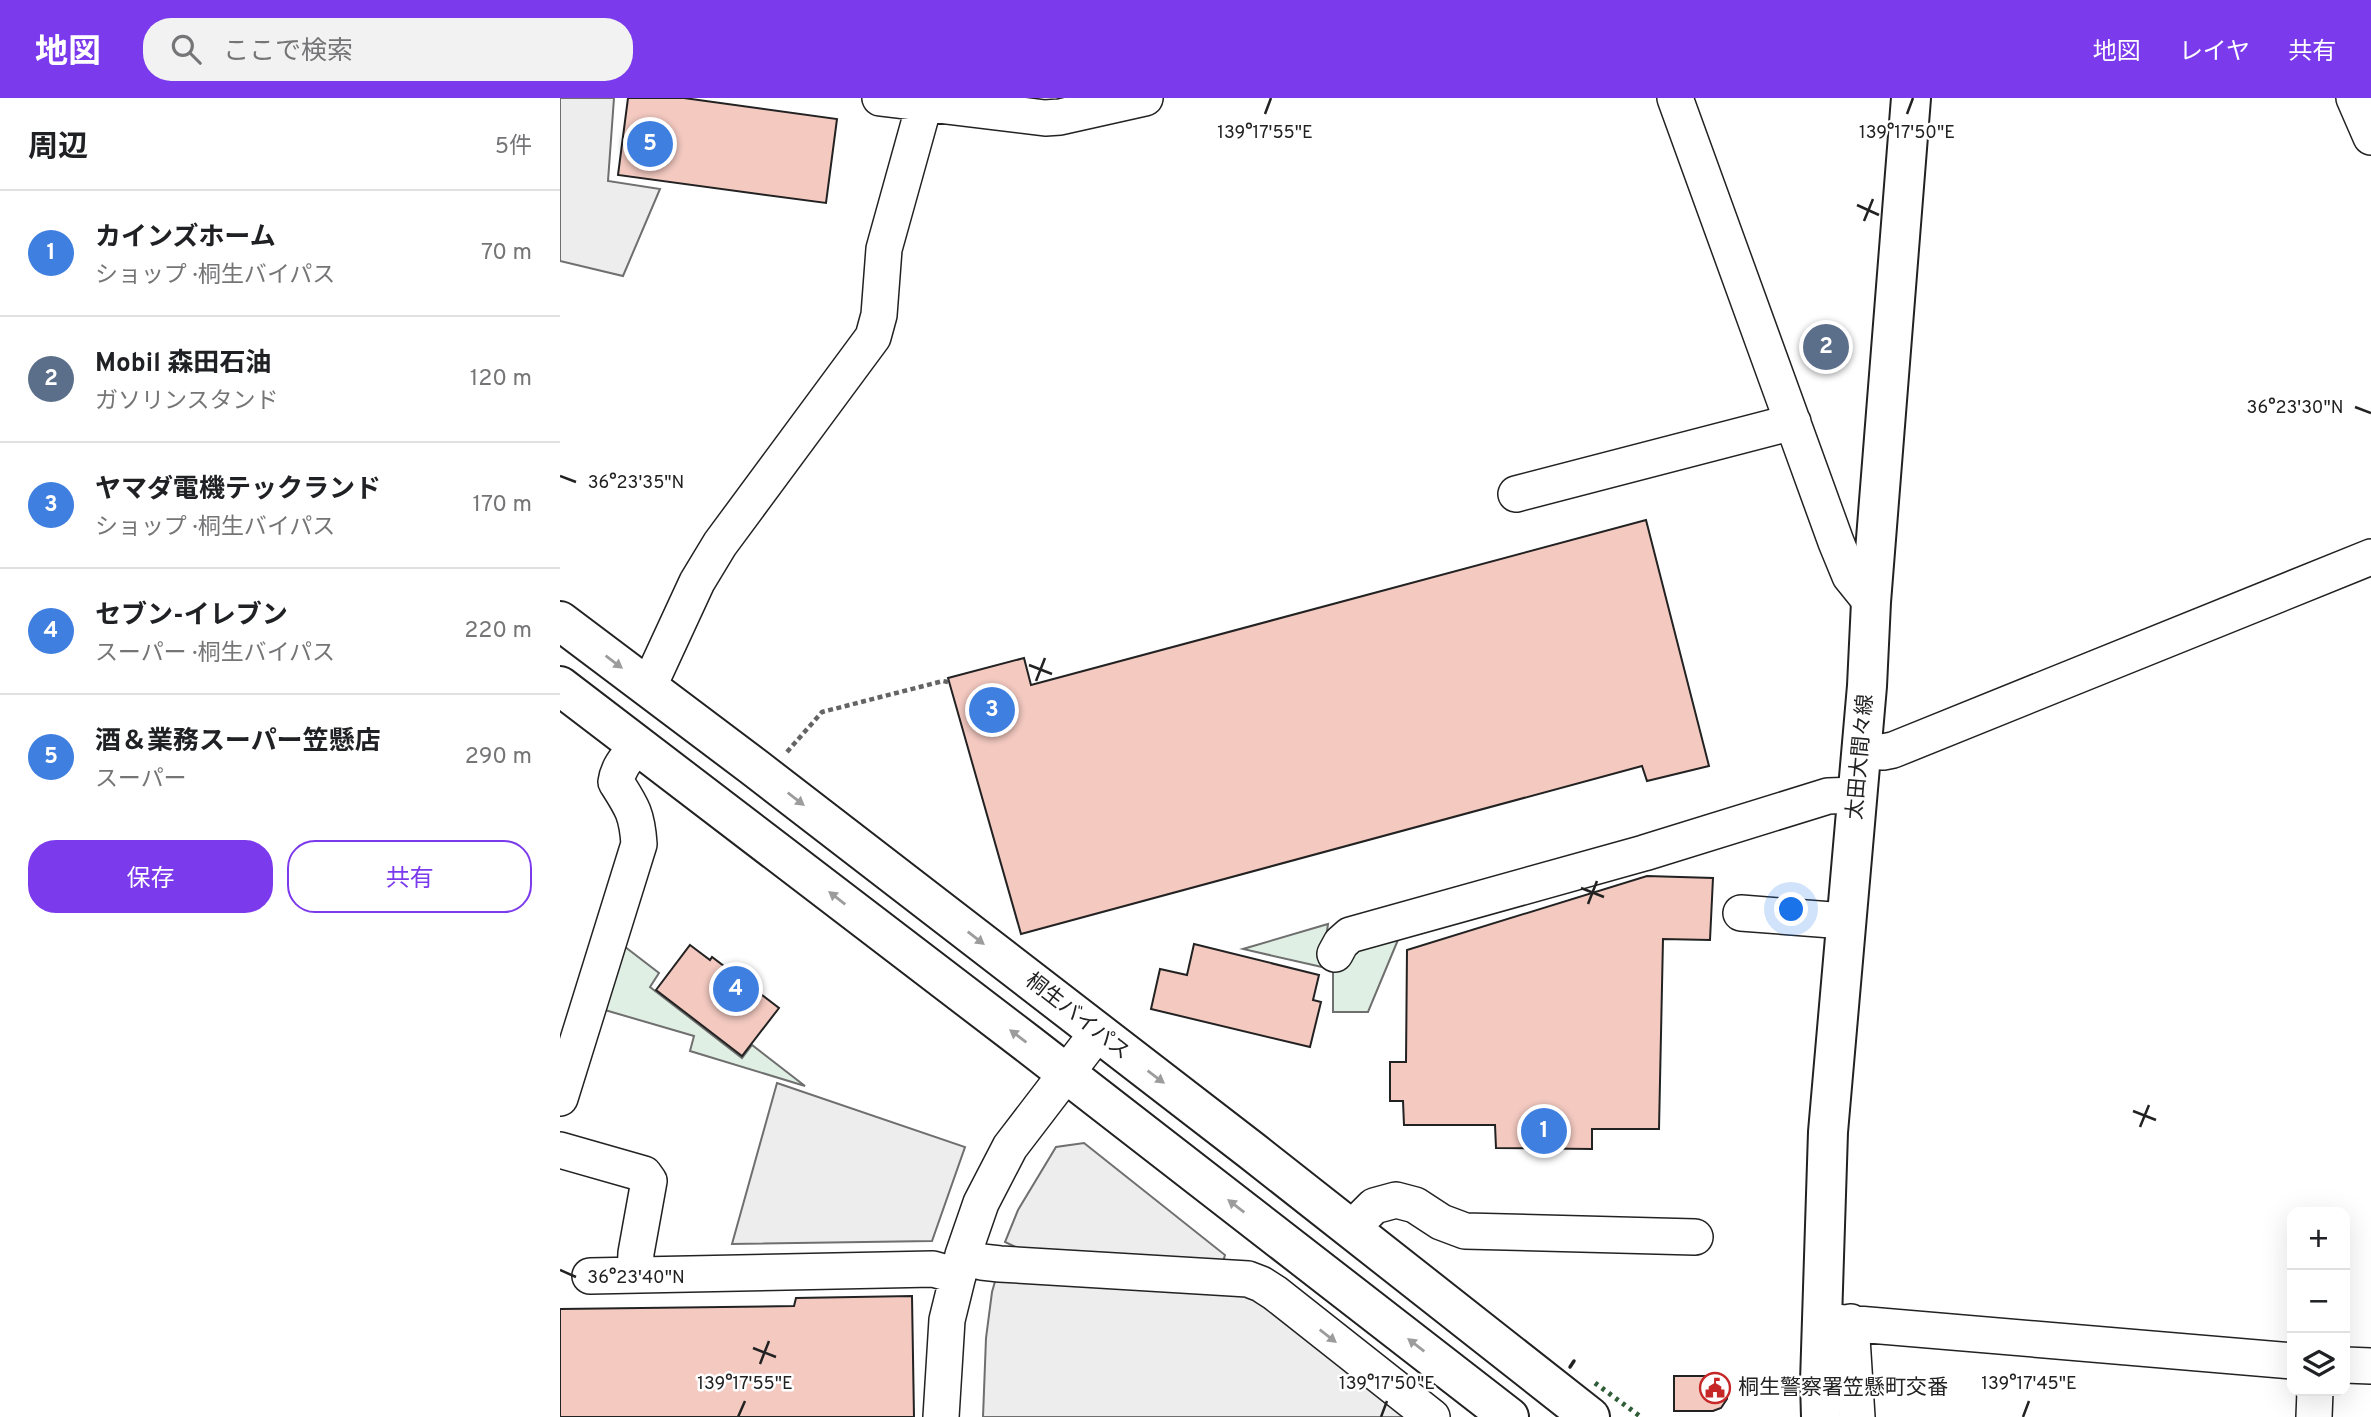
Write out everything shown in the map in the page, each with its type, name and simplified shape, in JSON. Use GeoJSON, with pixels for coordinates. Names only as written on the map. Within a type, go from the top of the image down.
{"type":"FeatureCollection","features":[{"type":"Feature","properties":{"kind":"main road","name":"太田大間々線"},"geometry":{"type":"LineString","coordinates":[[1821,1417],[1820,1382],[1837,1321],[1828,1132],[1858,795],[1911,98]]}},
{"type":"Feature","properties":{"kind":"main road","name":"桐生バイパス"},"geometry":{"type":"LineString","coordinates":[[560,621],[1097,1032],[1590,1417]]}},
{"type":"Feature","properties":{"kind":"main road"},"geometry":{"type":"LineString","coordinates":[[560,686],[1066,1073],[1509,1417]]}},
{"type":"Feature","properties":{"kind":"street"},"geometry":{"type":"LineString","coordinates":[[880,98],[925,100],[1045,118],[1145,98]]}},
{"type":"Feature","properties":{"kind":"street"},"geometry":{"type":"LineString","coordinates":[[1675,98],[1850,576],[1871,602]]}},
{"type":"Feature","properties":{"kind":"street"},"geometry":{"type":"LineString","coordinates":[[2354,98],[2371,137]]}},
{"type":"Feature","properties":{"kind":"street"},"geometry":{"type":"LineString","coordinates":[[648,688],[697,582],[715,553],[873,337],[879,315],[884,249],[925,100]]}},
{"type":"Feature","properties":{"kind":"street"},"geometry":{"type":"LineString","coordinates":[[1516,494],[1793,422]]}},
{"type":"Feature","properties":{"kind":"street"},"geometry":{"type":"LineString","coordinates":[[1861,751],[1893,750],[2371,557]]}},
{"type":"Feature","properties":{"kind":"street"},"geometry":{"type":"LineString","coordinates":[[560,1098],[639,844],[637,820],[632,806],[616,782],[622,763],[637,746]]}},
{"type":"Feature","properties":{"kind":"street"},"geometry":{"type":"LineString","coordinates":[[1335,954],[1341,943],[1350,935],[1644,853],[1828,796],[1858,795]]}},
{"type":"Feature","properties":{"kind":"street"},"geometry":{"type":"LineString","coordinates":[[1741,913],[1845,921]]}},
{"type":"Feature","properties":{"kind":"street"},"geometry":{"type":"LineString","coordinates":[[941,1417],[947,1320],[960,1266],[982,1203],[1010,1147],[1097,1032]]}},
{"type":"Feature","properties":{"kind":"street"},"geometry":{"type":"LineString","coordinates":[[560,1150],[644,1174],[649,1181],[635,1274]]}},
{"type":"Feature","properties":{"kind":"street"},"geometry":{"type":"LineString","coordinates":[[1351,1229],[1374,1206],[1384,1201],[1396,1200],[1415,1205],[1441,1222],[1465,1231],[1695,1237]]}},
{"type":"Feature","properties":{"kind":"street"},"geometry":{"type":"LineString","coordinates":[[590,1276],[933,1269],[982,1262],[1248,1279],[1275,1293],[1432,1417]]}},
{"type":"Feature","properties":{"kind":"street"},"geometry":{"type":"LineString","coordinates":[[1857,1417],[1837,1321],[2287,1361]]}},
{"type":"Feature","properties":{"kind":"street"},"geometry":{"type":"LineString","coordinates":[[2350,1365],[2371,1367]]}},
{"type":"Feature","properties":{"kind":"street"},"geometry":{"type":"LineString","coordinates":[[2314,1417],[2315,1396]]}},
{"type":"Feature","properties":{"kind":"path"},"geometry":{"type":"LineString","coordinates":[[782,758],[822,712],[943,681],[948,682]]}},
{"type":"Feature","properties":{"kind":"green space"},"geometry":{"type":"Polygon","coordinates":[[[1328,924],[1322,967],[1243,949],[1328,924]]]}},
{"type":"Feature","properties":{"kind":"green space"},"geometry":{"type":"Polygon","coordinates":[[[1400,935],[1368,1012],[1333,1012],[1333,971],[1353,949],[1400,935]]]}},
{"type":"Feature","properties":{"kind":"green space"},"geometry":{"type":"Polygon","coordinates":[[[620,943],[659,973],[650,987],[742,1058],[752,1045],[805,1086],[690,1051],[694,1036],[598,1008],[620,943]]]}},
{"type":"Feature","properties":{"kind":"shaded area"},"geometry":{"type":"Polygon","coordinates":[[[560,98],[614,98],[608,181],[660,189],[623,276],[560,261],[560,98]]]}},
{"type":"Feature","properties":{"kind":"shaded area"},"geometry":{"type":"Polygon","coordinates":[[[777,1083],[965,1147],[932,1241],[732,1244],[777,1083]]]}},
{"type":"Feature","properties":{"kind":"shaded area"},"geometry":{"type":"Polygon","coordinates":[[[1084,1143],[1225,1255],[1223,1262],[1024,1251],[1005,1242],[1018,1210],[1056,1147],[1084,1143]]]}},
{"type":"Feature","properties":{"kind":"shaded area"},"geometry":{"type":"Polygon","coordinates":[[[996,1278],[1249,1294],[1404,1417],[983,1417],[986,1338],[996,1278]]]}},
{"type":"Feature","properties":{"kind":"building"},"geometry":{"type":"Polygon","coordinates":[[[628,98],[684,98],[837,119],[826,203],[618,175],[628,98]]]}},
{"type":"Feature","properties":{"kind":"building"},"geometry":{"type":"Polygon","coordinates":[[[1646,520],[1709,766],[1647,781],[1642,766],[1021,934],[948,678],[1024,658],[1031,685],[1646,520]]]}},
{"type":"Feature","properties":{"kind":"building"},"geometry":{"type":"Polygon","coordinates":[[[1647,876],[1713,878],[1710,940],[1663,939],[1659,1129],[1592,1129],[1592,1149],[1496,1148],[1495,1125],[1404,1125],[1403,1101],[1390,1101],[1390,1062],[1406,1062],[1407,950],[1647,876]]]}},
{"type":"Feature","properties":{"kind":"building"},"geometry":{"type":"Polygon","coordinates":[[[1194,944],[1319,975],[1313,1000],[1321,1002],[1310,1047],[1151,1009],[1160,969],[1187,975],[1194,944]]]}},
{"type":"Feature","properties":{"kind":"building"},"geometry":{"type":"Polygon","coordinates":[[[690,945],[710,960],[712,957],[779,1008],[742,1056],[656,990],[690,945]]]}},
{"type":"Feature","properties":{"kind":"building"},"geometry":{"type":"Polygon","coordinates":[[[912,1296],[914,1417],[560,1417],[560,1309],[794,1306],[796,1298],[912,1296]]]}},
{"type":"Feature","properties":{"kind":"building"},"geometry":{"type":"Polygon","coordinates":[[[1674,1376],[1720,1378],[1727,1387],[1727,1399],[1721,1408],[1713,1411],[1674,1411],[1674,1376]]]}},
{"type":"Feature","properties":{"kind":"hedge"},"geometry":{"type":"LineString","coordinates":[[1595,1383],[1641,1417]]}},
{"type":"Feature","properties":{"kind":"wall"},"geometry":{"type":"LineString","coordinates":[[1570,1367],[1574,1361]]}},
{"type":"Feature","properties":{"kind":"place","name":"酒＆業務スーパー笠懸店"},"geometry":{"type":"Point","coordinates":[650,144]}},
{"type":"Feature","properties":{"kind":"place","name":"Mobil 森田石油"},"geometry":{"type":"Point","coordinates":[1826,347]}},
{"type":"Feature","properties":{"kind":"place","name":"ヤマダ電機テックランド"},"geometry":{"type":"Point","coordinates":[992,710]}},
{"type":"Feature","properties":{"kind":"place","name":"セブン-イレブン"},"geometry":{"type":"Point","coordinates":[736,989]}},
{"type":"Feature","properties":{"kind":"place","name":"カインズホーム"},"geometry":{"type":"Point","coordinates":[1544,1131]}},
{"type":"Feature","properties":{"kind":"place","name":"桐生警察署笠懸町交番"},"geometry":{"type":"Point","coordinates":[1715,1388]}}]}
